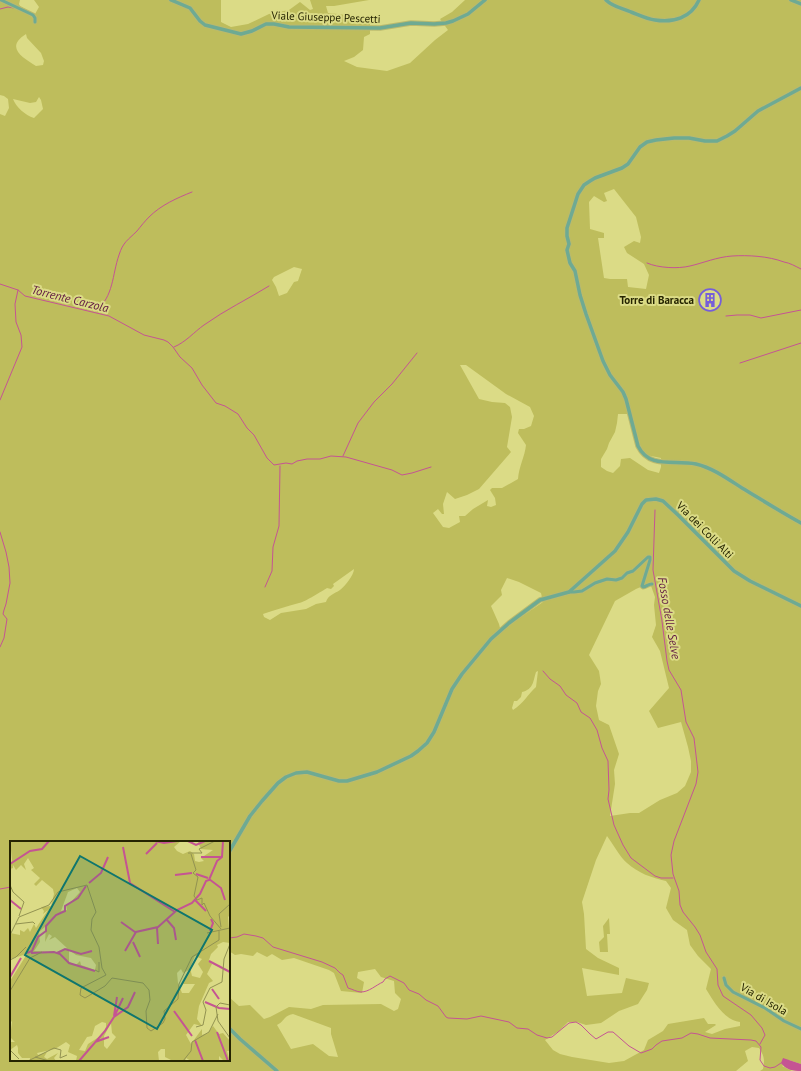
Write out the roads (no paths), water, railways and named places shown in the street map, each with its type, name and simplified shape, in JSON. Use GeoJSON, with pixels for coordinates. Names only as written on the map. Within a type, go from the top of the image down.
{"type":"FeatureCollection","features":[{"type":"Feature","properties":{"kind":"street"},"geometry":{"type":"LineString","coordinates":[[1,0],[33,15],[35,22]]}},
{"type":"Feature","properties":{"kind":"street","name":"Viale Giuseppe Pescetti"},"geometry":{"type":"LineString","coordinates":[[172,0],[190,8],[205,25],[242,34],[266,24],[290,27],[380,28],[411,23],[446,23],[468,14],[486,0]]}},
{"type":"Feature","properties":{"kind":"street"},"geometry":{"type":"LineString","coordinates":[[606,0],[610,4],[646,18],[667,21],[689,14],[699,0]]}},
{"type":"Feature","properties":{"kind":"street"},"geometry":{"type":"LineString","coordinates":[[791,0],[801,4]]}},
{"type":"Feature","properties":{"kind":"street"},"geometry":{"type":"LineString","coordinates":[[801,88],[758,111],[727,136],[717,141],[674,138],[647,142],[640,147],[628,164],[622,168],[595,178],[584,185],[578,194],[568,223],[567,236],[569,244],[567,250],[570,263],[575,271],[586,314],[607,369],[623,392],[626,399],[638,446],[641,452],[654,461],[696,464],[713,470],[801,523]]}},
{"type":"Feature","properties":{"kind":"street","name":"Via dei Colli Alti"},"geometry":{"type":"LineString","coordinates":[[230,850],[250,816],[278,783],[286,777],[296,773],[307,772],[339,781],[347,781],[377,772],[411,756],[418,751],[427,743],[434,732],[452,689],[462,674],[491,639],[509,623],[540,600],[569,592],[615,551],[628,532],[642,504],[646,500],[656,499],[663,501],[734,571],[750,581],[801,606]]}},
{"type":"Feature","properties":{"kind":"street"},"geometry":{"type":"LineString","coordinates":[[569,592],[582,591],[595,583],[607,579],[616,580],[622,578],[627,573],[633,571],[648,557],[650,557],[650,560],[642,586],[644,587],[652,584]]}},
{"type":"Feature","properties":{"kind":"street","name":"Via di Isola"},"geometry":{"type":"LineString","coordinates":[[724,978],[726,985],[733,992],[765,1008],[784,1021],[801,1029]]}},
{"type":"Feature","properties":{"kind":"street"},"geometry":{"type":"LineString","coordinates":[[230,1029],[277,1071]]}},
{"type":"Feature","properties":{"kind":"waterway"},"geometry":{"type":"LineString","coordinates":[[0,9],[8,7],[14,8]]}},
{"type":"Feature","properties":{"kind":"waterway"},"geometry":{"type":"LineString","coordinates":[[96,311],[106,299],[112,285],[119,255],[126,242],[149,217],[164,205],[192,192]]}},
{"type":"Feature","properties":{"kind":"waterway"},"geometry":{"type":"LineString","coordinates":[[647,263],[668,268],[680,268],[726,257],[751,256],[778,260],[801,269]]}},
{"type":"Feature","properties":{"kind":"waterway","name":"Torrente Carzola"},"geometry":{"type":"LineString","coordinates":[[0,284],[18,290],[25,296],[109,316],[144,335],[168,342],[180,357],[192,368],[202,385],[216,403],[225,406],[238,414],[247,428],[254,435],[267,458],[274,465],[286,463],[292,464],[297,461],[320,459],[331,456],[346,457],[392,470],[402,475],[431,467]]}},
{"type":"Feature","properties":{"kind":"waterway"},"geometry":{"type":"LineString","coordinates":[[174,347],[228,309],[269,286]]}},
{"type":"Feature","properties":{"kind":"waterway"},"geometry":{"type":"LineString","coordinates":[[0,400],[22,347],[21,335],[16,322],[15,304],[18,290]]}},
{"type":"Feature","properties":{"kind":"waterway"},"geometry":{"type":"LineString","coordinates":[[726,316],[750,315],[761,318],[801,310]]}},
{"type":"Feature","properties":{"kind":"waterway"},"geometry":{"type":"LineString","coordinates":[[740,363],[801,343]]}},
{"type":"Feature","properties":{"kind":"waterway"},"geometry":{"type":"LineString","coordinates":[[343,456],[358,423],[374,402],[392,384],[417,353]]}},
{"type":"Feature","properties":{"kind":"waterway"},"geometry":{"type":"LineString","coordinates":[[265,587],[272,571],[273,547],[279,526],[280,466]]}},
{"type":"Feature","properties":{"kind":"waterway","name":"Fosso delle Selve"},"geometry":{"type":"LineString","coordinates":[[655,510],[653,570],[667,661],[669,670],[681,690],[686,722],[694,738],[698,772],[696,784],[674,841],[671,855],[673,874],[679,891],[680,905],[683,912],[700,935],[706,952],[717,969],[718,985],[723,996],[751,1015],[762,1028],[765,1035],[760,1044]]}},
{"type":"Feature","properties":{"kind":"waterway"},"geometry":{"type":"LineString","coordinates":[[0,532],[9,567],[10,583],[3,614],[7,619],[4,638],[0,647]]}},
{"type":"Feature","properties":{"kind":"waterway"},"geometry":{"type":"LineString","coordinates":[[543,671],[550,679],[560,686],[566,695],[577,703],[581,712],[590,718],[597,730],[602,748],[608,761],[608,799],[614,825],[631,858],[655,876],[661,878],[673,878]]}},
{"type":"Feature","properties":{"kind":"waterway"},"geometry":{"type":"LineString","coordinates":[[0,889],[10,887]]}},
{"type":"Feature","properties":{"kind":"waterway"},"geometry":{"type":"LineString","coordinates":[[230,938],[244,934],[256,936],[263,938],[273,947],[322,962],[335,968],[343,975],[348,988],[358,992],[370,990],[390,976],[404,983],[409,990],[419,994],[426,1000],[438,1006],[448,1018],[467,1019],[481,1016],[509,1022],[517,1028],[528,1029],[537,1035],[547,1038],[552,1037],[569,1023],[576,1022],[596,1039],[608,1032],[613,1032],[629,1046],[641,1053],[652,1049],[662,1041],[682,1038],[691,1033],[710,1038],[751,1040],[756,1041],[761,1047],[760,1060],[764,1066],[770,1068],[781,1063]]}},
{"type":"Feature","properties":{"kind":"place","name":"Torre di Baracca"},"geometry":{"type":"Point","coordinates":[710,300]}}]}
